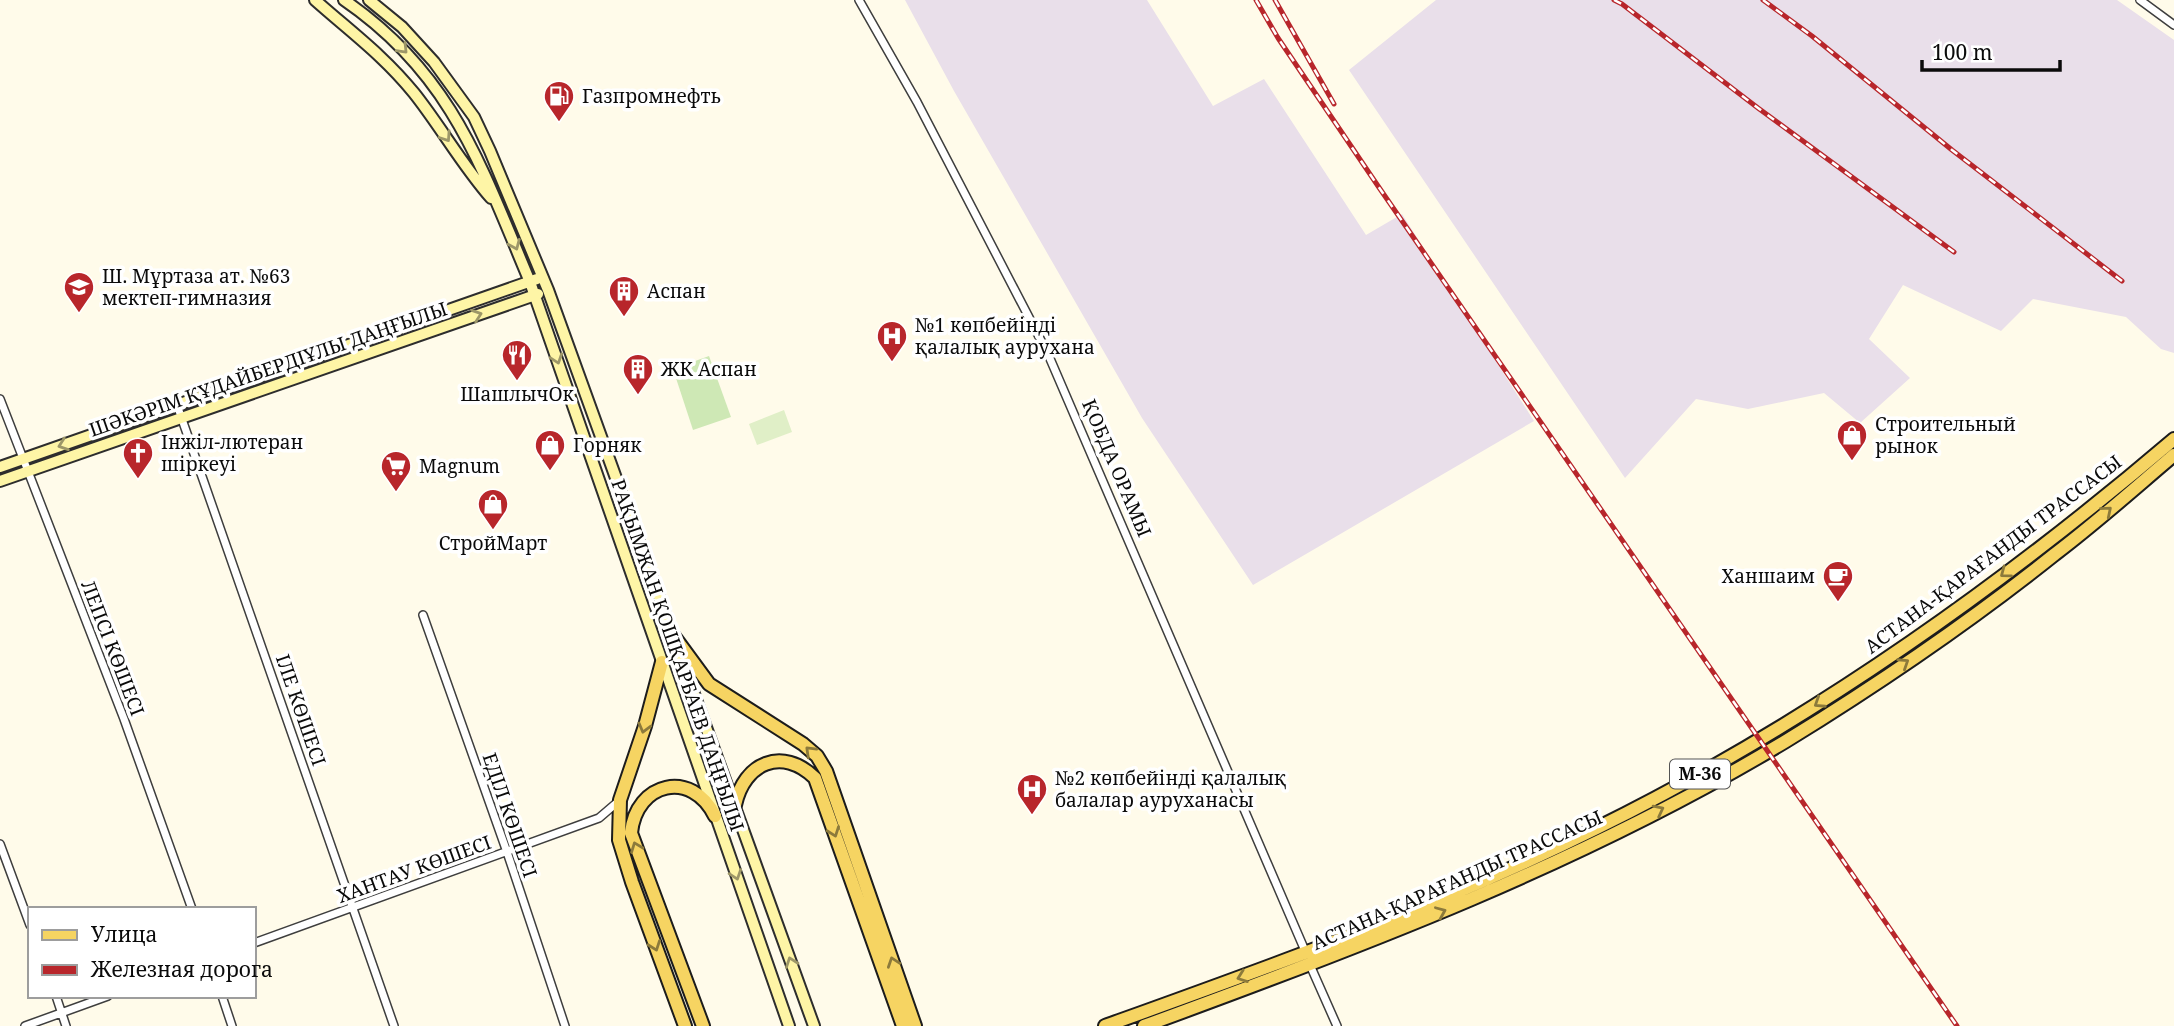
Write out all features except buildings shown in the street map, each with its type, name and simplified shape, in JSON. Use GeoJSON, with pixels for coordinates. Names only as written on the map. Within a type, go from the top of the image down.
{"type":"FeatureCollection","features":[{"type":"Feature","properties":{"kind":"main road"},"geometry":{"type":"LineString","coordinates":[[315,0],[377,51],[413,92],[467,170],[499,208]]}},
{"type":"Feature","properties":{"kind":"main road"},"geometry":{"type":"LineString","coordinates":[[344,0],[396,41],[426,72],[457,117],[530,282]]}},
{"type":"Feature","properties":{"kind":"main road"},"geometry":{"type":"LineString","coordinates":[[369,0],[402,27],[434,62],[474,117],[543,277]]}},
{"type":"Feature","properties":{"kind":"main road","name":"ШӘКӘРІМ ҚҰДАЙБЕРДІҰЛЫ ДАҢҒЫЛЫ"},"geometry":{"type":"LineString","coordinates":[[0,467],[543,277]]}},
{"type":"Feature","properties":{"kind":"main road","name":"РАҚЫМЖАН ҚОШҚАРБАЕВ ДАҢҒЫЛЫ"},"geometry":{"type":"LineString","coordinates":[[543,277],[814,1026]]}},
{"type":"Feature","properties":{"kind":"main road","name":"РАҚЫМЖАН ҚОШҚАРБАЕВ ДАҢҒЫЛЫ"},"geometry":{"type":"LineString","coordinates":[[530,282],[789,1026]]}},
{"type":"Feature","properties":{"kind":"main road","name":"ШӘКӘРІМ ҚҰДАЙБЕРДІҰЛЫ ДАҢҒЫЛЫ"},"geometry":{"type":"LineString","coordinates":[[0,481],[548,290]]}},
{"type":"Feature","properties":{"kind":"main road","name":"АСТАНА-ҚАРАҒАНДЫ ТРАССАСЫ"},"geometry":{"type":"LineString","coordinates":[[1308,960],[1597,828],[1777,731],[1915,641],[2060,533],[2174,439]]}},
{"type":"Feature","properties":{"kind":"main road","name":"АСТАНА-ҚАРАҒАНДЫ ТРАССАСЫ"},"geometry":{"type":"LineString","coordinates":[[1308,960],[1490,891],[1598,841],[1786,741],[1929,647],[2055,555],[2174,455]]}},
{"type":"Feature","properties":{"kind":"main road"},"geometry":{"type":"LineString","coordinates":[[673,635],[709,684],[803,744],[817,756],[826,771],[915,1026]]}},
{"type":"Feature","properties":{"kind":"main road"},"geometry":{"type":"LineString","coordinates":[[662,662],[645,726],[620,800],[619,840],[685,1026]]}},
{"type":"Feature","properties":{"kind":"main road"},"geometry":{"type":"LineString","coordinates":[[735,805],[744,781],[756,766],[780,761],[791,762],[805,768],[815,778],[903,1026]]}},
{"type":"Feature","properties":{"kind":"main road"},"geometry":{"type":"LineString","coordinates":[[703,1026],[631,833],[632,819],[638,806],[647,796],[659,789],[686,788],[699,794],[709,804],[715,816]]}},
{"type":"Feature","properties":{"kind":"main road","name":"M-36"},"geometry":{"type":"LineString","coordinates":[[1105,1026],[1308,960]]}},
{"type":"Feature","properties":{"kind":"main road","name":"M-36"},"geometry":{"type":"LineString","coordinates":[[1144,1026],[1308,960]]}},
{"type":"Feature","properties":{"kind":"street","name":"ҚОБДА ОРАМЫ"},"geometry":{"type":"LineString","coordinates":[[859,0],[917,103],[1048,354],[1337,1026]]}},
{"type":"Feature","properties":{"kind":"street"},"geometry":{"type":"LineString","coordinates":[[2140,0],[2174,26]]}},
{"type":"Feature","properties":{"kind":"street","name":"ЛЕПСІ КӨШЕСІ"},"geometry":{"type":"LineString","coordinates":[[0,400],[124,719],[191,907]]}},
{"type":"Feature","properties":{"kind":"street","name":"ІЛЕ КӨШЕСІ"},"geometry":{"type":"LineString","coordinates":[[177,405],[394,1026]]}},
{"type":"Feature","properties":{"kind":"street","name":"ЕДІЛ КӨШЕСІ"},"geometry":{"type":"LineString","coordinates":[[423,615],[565,1026]]}},
{"type":"Feature","properties":{"kind":"street","name":"ХАНТАУ КӨШЕСІ"},"geometry":{"type":"LineString","coordinates":[[256,942],[599,818],[620,800]]}},
{"type":"Feature","properties":{"kind":"street"},"geometry":{"type":"LineString","coordinates":[[0,844],[28,920]]}},
{"type":"Feature","properties":{"kind":"street"},"geometry":{"type":"LineString","coordinates":[[56,998],[66,1026]]}},
{"type":"Feature","properties":{"kind":"street"},"geometry":{"type":"LineString","coordinates":[[25,1026],[103,998]]}},
{"type":"Feature","properties":{"kind":"street"},"geometry":{"type":"LineString","coordinates":[[223,998],[232,1026]]}},
{"type":"Feature","properties":{"kind":"shaded area"},"geometry":{"type":"Polygon","coordinates":[[[905,0],[1147,0],[1213,106],[1264,79],[1366,235],[1402,214],[1534,421],[1253,585],[1142,418],[954,91],[905,0]]]}},
{"type":"Feature","properties":{"kind":"shaded area"},"geometry":{"type":"Polygon","coordinates":[[[1436,0],[2117,0],[2174,40],[2174,353],[2161,349],[2126,317],[2033,299],[2001,331],[1903,285],[1869,339],[1910,378],[1860,423],[1824,393],[1748,409],[1696,399],[1625,478],[1349,70],[1436,0]]]}},
{"type":"Feature","properties":{"kind":"green space"},"geometry":{"type":"Polygon","coordinates":[[[709,356],[731,417],[693,430],[673,369],[709,356]]]}},
{"type":"Feature","properties":{"kind":"green space"},"geometry":{"type":"Polygon","coordinates":[[[784,410],[792,432],[757,445],[749,424],[784,410]]]}},
{"type":"Feature","properties":{"kind":"railway"},"geometry":{"type":"LineString","coordinates":[[1256,0],[1278,38],[1378,186],[1957,1026]]}},
{"type":"Feature","properties":{"kind":"railway"},"geometry":{"type":"LineString","coordinates":[[1275,0],[1334,104]]}},
{"type":"Feature","properties":{"kind":"railway"},"geometry":{"type":"LineString","coordinates":[[1614,0],[1954,252]]}},
{"type":"Feature","properties":{"kind":"railway"},"geometry":{"type":"LineString","coordinates":[[1763,0],[2122,281]]}},
{"type":"Feature","properties":{"kind":"place","name":"Газпромнефть"},"geometry":{"type":"Point","coordinates":[559,123]}},
{"type":"Feature","properties":{"kind":"place","name":"Ш. Мұртаза ат. №63 мектеп-гимназия"},"geometry":{"type":"Point","coordinates":[79,314]}},
{"type":"Feature","properties":{"kind":"place","name":"Аспан"},"geometry":{"type":"Point","coordinates":[624,318]}},
{"type":"Feature","properties":{"kind":"place","name":"№1 көпбейінді қалалық аурухана"},"geometry":{"type":"Point","coordinates":[892,363]}},
{"type":"Feature","properties":{"kind":"place","name":"ШашлычОк"},"geometry":{"type":"Point","coordinates":[517,382]}},
{"type":"Feature","properties":{"kind":"place","name":"ЖК Аспан"},"geometry":{"type":"Point","coordinates":[638,396]}},
{"type":"Feature","properties":{"kind":"place","name":"Строительный рынок"},"geometry":{"type":"Point","coordinates":[1852,462]}},
{"type":"Feature","properties":{"kind":"place","name":"Горняк"},"geometry":{"type":"Point","coordinates":[550,472]}},
{"type":"Feature","properties":{"kind":"place","name":"Інжіл-лютеран шіркеуі"},"geometry":{"type":"Point","coordinates":[138,480]}},
{"type":"Feature","properties":{"kind":"place","name":"Magnum"},"geometry":{"type":"Point","coordinates":[396,493]}},
{"type":"Feature","properties":{"kind":"place","name":"СтройМарт"},"geometry":{"type":"Point","coordinates":[493,531]}},
{"type":"Feature","properties":{"kind":"place","name":"Ханшаим"},"geometry":{"type":"Point","coordinates":[1838,603]}},
{"type":"Feature","properties":{"kind":"place","name":"№2 көпбейінді қалалық балалар ауруханасы"},"geometry":{"type":"Point","coordinates":[1032,816]}}]}
